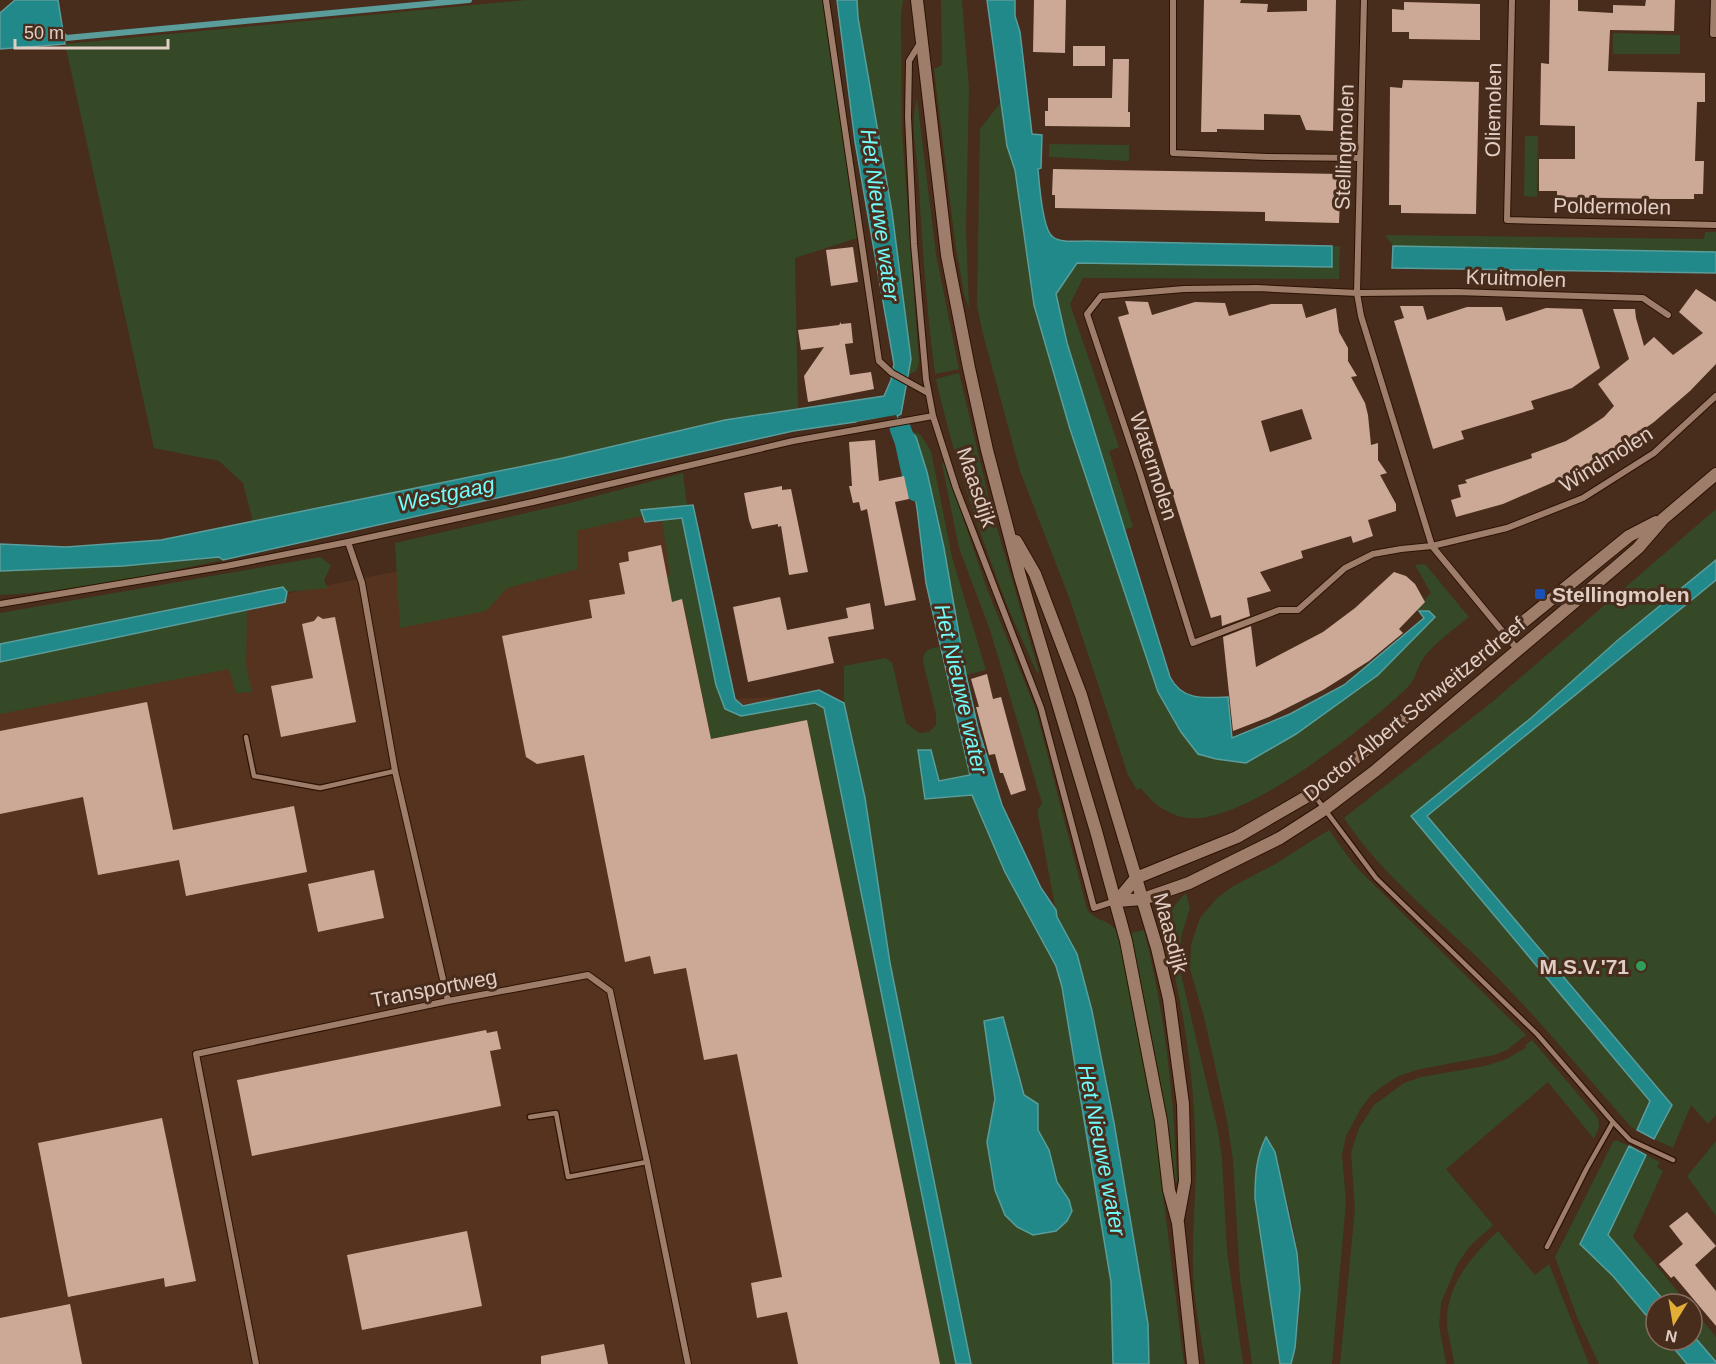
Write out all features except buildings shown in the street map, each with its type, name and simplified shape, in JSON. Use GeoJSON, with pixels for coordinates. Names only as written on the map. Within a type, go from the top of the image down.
{"type":"FeatureCollection","features":[{"type":"Feature","properties":{"kind":"main road","name":"Maasdijk"},"geometry":{"type":"LineString","coordinates":[[916,0],[947,255],[987,450],[1023,587],[1117,901],[1161,1121],[1169,1190],[1178,1223],[1194,1364]]}},
{"type":"Feature","properties":{"kind":"main road","name":"Doctor Albert Schweitzerdreef"},"geometry":{"type":"LineString","coordinates":[[1117,901],[1143,899],[1233,863],[1280,838],[1325,809],[1375,771],[1616,567],[1638,548],[1663,519],[1716,474]]}},
{"type":"Feature","properties":{"kind":"main road","name":"Doctor Albert Schweitzerdreef"},"geometry":{"type":"LineString","coordinates":[[1117,901],[1136,878],[1237,837],[1313,793],[1629,536],[1663,519]]}},
{"type":"Feature","properties":{"kind":"main road","name":"Maasdijk"},"geometry":{"type":"LineString","coordinates":[[1009,530],[1035,574],[1081,695],[1143,899],[1169,999],[1183,1104],[1185,1180],[1178,1223]]}},
{"type":"Feature","properties":{"kind":"street"},"geometry":{"type":"LineString","coordinates":[[826,0],[872,297],[879,361],[892,373],[928,393]]}},
{"type":"Feature","properties":{"kind":"street"},"geometry":{"type":"LineString","coordinates":[[1173,0],[1173,153],[1360,158]]}},
{"type":"Feature","properties":{"kind":"street","name":"Stellingmolen"},"geometry":{"type":"LineString","coordinates":[[1364,0],[1357,293],[1361,316],[1432,546],[1517,649]]}},
{"type":"Feature","properties":{"kind":"street","name":"Oliemolen"},"geometry":{"type":"LineString","coordinates":[[1507,220],[1512,0]]}},
{"type":"Feature","properties":{"kind":"street"},"geometry":{"type":"LineString","coordinates":[[1714,0],[1713,34],[1716,34]]}},
{"type":"Feature","properties":{"kind":"street","name":"Maasdijk"},"geometry":{"type":"LineString","coordinates":[[921,43],[909,62],[908,117],[914,244],[926,379],[933,416],[956,488],[1041,708],[1094,908],[1117,901]]}},
{"type":"Feature","properties":{"kind":"street","name":"Poldermolen"},"geometry":{"type":"LineString","coordinates":[[1507,220],[1716,225]]}},
{"type":"Feature","properties":{"kind":"street","name":"Watermolen"},"geometry":{"type":"LineString","coordinates":[[1357,293],[1257,288],[1184,289],[1101,296],[1087,314],[1193,643],[1280,609],[1298,610],[1345,568],[1374,554],[1432,546]]}},
{"type":"Feature","properties":{"kind":"street","name":"Kruitmolen"},"geometry":{"type":"LineString","coordinates":[[1357,293],[1468,293],[1643,298],[1668,315]]}},
{"type":"Feature","properties":{"kind":"street","name":"Windmolen"},"geometry":{"type":"LineString","coordinates":[[1432,546],[1507,528],[1583,498],[1654,453],[1716,396]]}},
{"type":"Feature","properties":{"kind":"street"},"geometry":{"type":"LineString","coordinates":[[0,604],[226,566],[348,542],[533,502],[793,441],[933,416]]}},
{"type":"Feature","properties":{"kind":"street"},"geometry":{"type":"LineString","coordinates":[[348,542],[363,583],[395,771],[448,1001]]}},
{"type":"Feature","properties":{"kind":"street","name":"Transportweg"},"geometry":{"type":"LineString","coordinates":[[256,1364],[196,1054],[448,1001],[588,975],[610,991],[688,1364]]}},
{"type":"Feature","properties":{"kind":"lane"},"geometry":{"type":"LineString","coordinates":[[246,737],[254,776],[321,788],[395,771]]}},
{"type":"Feature","properties":{"kind":"lane"},"geometry":{"type":"LineString","coordinates":[[1313,793],[1376,878],[1537,1034],[1630,1140],[1673,1160]]}},
{"type":"Feature","properties":{"kind":"lane"},"geometry":{"type":"LineString","coordinates":[[530,1117],[556,1113],[568,1177],[647,1162]]}},
{"type":"Feature","properties":{"kind":"lane"},"geometry":{"type":"LineString","coordinates":[[1547,1247],[1613,1122]]}},
{"type":"Feature","properties":{"kind":"shaded area"},"geometry":{"type":"Polygon","coordinates":[[[683,504],[729,699],[824,695],[958,1364],[0,1364],[0,652],[403,570],[683,504]]]}},
{"type":"Feature","properties":{"kind":"green space"},"geometry":{"type":"Polygon","coordinates":[[[526,0],[823,0],[857,238],[795,258],[798,408],[725,420],[563,458],[253,522],[243,483],[219,461],[154,448],[65,44],[526,0]]]}},
{"type":"Feature","properties":{"kind":"green space"},"geometry":{"type":"Polygon","coordinates":[[[857,0],[903,0],[901,16],[902,132],[919,363],[916,371],[908,375],[911,359],[892,212],[858,18],[857,0]]]}},
{"type":"Feature","properties":{"kind":"green space"},"geometry":{"type":"Polygon","coordinates":[[[941,0],[962,0],[969,89],[966,229],[969,308],[964,294],[955,242],[934,69],[942,65],[941,0]]]}},
{"type":"Feature","properties":{"kind":"green space"},"geometry":{"type":"Polygon","coordinates":[[[1613,33],[1680,35],[1680,54],[1613,54],[1613,33]]]}},
{"type":"Feature","properties":{"kind":"green space"},"geometry":{"type":"Polygon","coordinates":[[[917,99],[936,254],[959,369],[935,374],[914,135],[917,99]]]}},
{"type":"Feature","properties":{"kind":"green space"},"geometry":{"type":"Polygon","coordinates":[[[1001,102],[1007,146],[1015,170],[1034,305],[1158,692],[1181,732],[1198,754],[1246,763],[1296,734],[1378,675],[1434,617],[1429,611],[1419,611],[1417,608],[1431,593],[1415,565],[1425,564],[1469,617],[1446,635],[1422,660],[1407,688],[1336,747],[1273,789],[1242,805],[1214,815],[1190,818],[1169,812],[1156,804],[1141,788],[1137,790],[1128,775],[1070,600],[1020,471],[977,306],[980,129],[1001,102]]]}},
{"type":"Feature","properties":{"kind":"green space"},"geometry":{"type":"Polygon","coordinates":[[[1525,136],[1538,136],[1537,197],[1524,196],[1525,136]]]}},
{"type":"Feature","properties":{"kind":"green space"},"geometry":{"type":"Polygon","coordinates":[[[1049,144],[1129,145],[1129,161],[1049,157],[1049,144]]]}},
{"type":"Feature","properties":{"kind":"green space"},"geometry":{"type":"Polygon","coordinates":[[[1705,232],[1716,232],[1716,252],[1393,246],[1385,235],[1704,239],[1705,232]]]}},
{"type":"Feature","properties":{"kind":"green space"},"geometry":{"type":"Polygon","coordinates":[[[1332,246],[1340,246],[1339,279],[1083,278],[1070,304],[1119,447],[1109,451],[1133,527],[1124,530],[1067,343],[1055,294],[1057,289],[1077,263],[1332,267],[1332,246]]]}},
{"type":"Feature","properties":{"kind":"green space"},"geometry":{"type":"Polygon","coordinates":[[[959,373],[992,511],[1039,672],[1037,673],[1009,610],[988,554],[968,496],[943,408],[936,379],[959,373]]]}},
{"type":"Feature","properties":{"kind":"green space"},"geometry":{"type":"Polygon","coordinates":[[[910,431],[920,434],[931,451],[952,557],[986,670],[966,675],[944,548],[927,472],[916,437],[910,431]]]}},
{"type":"Feature","properties":{"kind":"green space"},"geometry":{"type":"Polygon","coordinates":[[[944,462],[987,589],[1036,710],[1087,909],[1091,914],[1113,926],[1120,938],[1153,1113],[1184,1364],[1149,1364],[1148,1324],[1114,1123],[1092,1011],[1077,954],[1057,917],[1038,815],[1042,803],[990,630],[959,548],[942,464],[944,462]]]}},
{"type":"Feature","properties":{"kind":"green space"},"geometry":{"type":"Polygon","coordinates":[[[683,473],[687,505],[577,531],[578,569],[507,588],[486,611],[400,628],[395,543],[570,503],[683,473]]]}},
{"type":"Feature","properties":{"kind":"green space"},"geometry":{"type":"Polygon","coordinates":[[[1716,509],[1716,560],[1618,640],[1531,718],[1412,816],[1651,1102],[1637,1130],[1631,1127],[1508,989],[1394,879],[1344,818],[1491,703],[1716,509]]]}},
{"type":"Feature","properties":{"kind":"green space"},"geometry":{"type":"Polygon","coordinates":[[[682,518],[721,700],[741,716],[815,703],[824,708],[956,1364],[940,1364],[807,720],[705,740],[709,728],[683,600],[653,606],[649,579],[670,575],[662,521],[682,518]]]}},
{"type":"Feature","properties":{"kind":"green space"},"geometry":{"type":"Polygon","coordinates":[[[219,557],[223,560],[112,582],[0,595],[0,571],[123,566],[219,557]]]}},
{"type":"Feature","properties":{"kind":"green space"},"geometry":{"type":"Polygon","coordinates":[[[320,557],[331,565],[324,581],[328,588],[287,592],[283,587],[0,644],[0,613],[320,557]]]}},
{"type":"Feature","properties":{"kind":"green space","name":"M.S.V.'71"},"geometry":{"type":"Polygon","coordinates":[[[1716,580],[1716,1115],[1708,1124],[1691,1105],[1673,1148],[1654,1139],[1671,1105],[1427,816],[1716,580]]]}},
{"type":"Feature","properties":{"kind":"green space"},"geometry":{"type":"Polygon","coordinates":[[[247,610],[246,666],[252,692],[236,693],[229,669],[0,714],[0,662],[247,610]]]}},
{"type":"Feature","properties":{"kind":"green space"},"geometry":{"type":"Polygon","coordinates":[[[939,647],[970,775],[939,781],[931,750],[918,750],[925,799],[972,795],[1005,872],[1056,966],[1062,987],[1111,1282],[1113,1364],[971,1364],[890,963],[865,798],[844,703],[844,666],[885,658],[892,662],[906,723],[919,733],[929,732],[936,725],[936,714],[923,662],[927,651],[939,647]]]}},
{"type":"Feature","properties":{"kind":"green space"},"geometry":{"type":"Polygon","coordinates":[[[1329,830],[1361,872],[1526,1035],[1507,1050],[1494,1055],[1416,1070],[1399,1076],[1371,1095],[1361,1108],[1346,1136],[1342,1155],[1346,1201],[1332,1364],[1291,1364],[1299,1318],[1300,1273],[1292,1221],[1275,1152],[1271,1147],[1255,1198],[1280,1364],[1252,1364],[1240,1280],[1233,1160],[1227,1120],[1205,1021],[1190,969],[1191,945],[1200,918],[1217,898],[1329,830]]]}},
{"type":"Feature","properties":{"kind":"green space"},"geometry":{"type":"Polygon","coordinates":[[[1186,893],[1190,908],[1181,937],[1180,970],[1218,1131],[1222,1158],[1227,1251],[1243,1364],[1205,1364],[1195,1296],[1193,1247],[1196,1145],[1193,1098],[1185,1028],[1167,934],[1171,913],[1186,893]]]}},
{"type":"Feature","properties":{"kind":"green space"},"geometry":{"type":"Polygon","coordinates":[[[1144,930],[1158,992],[1171,1087],[1177,1182],[1173,1183],[1165,1120],[1130,933],[1144,930]]]}},
{"type":"Feature","properties":{"kind":"green space"},"geometry":{"type":"Polygon","coordinates":[[[1532,1040],[1598,1118],[1599,1127],[1594,1139],[1548,1082],[1446,1169],[1493,1225],[1469,1247],[1457,1265],[1441,1303],[1439,1325],[1446,1364],[1340,1364],[1355,1209],[1351,1152],[1359,1128],[1374,1105],[1404,1083],[1421,1077],[1485,1066],[1507,1059],[1527,1047],[1525,1045],[1532,1040]]]}},
{"type":"Feature","properties":{"kind":"green space"},"geometry":{"type":"Polygon","coordinates":[[[1616,1140],[1629,1146],[1580,1244],[1613,1276],[1644,1313],[1644,1352],[1677,1352],[1687,1364],[1599,1364],[1577,1317],[1555,1257],[1616,1140]]]}},
{"type":"Feature","properties":{"kind":"green space"},"geometry":{"type":"Polygon","coordinates":[[[1716,1141],[1716,1216],[1687,1176],[1716,1141]]]}},
{"type":"Feature","properties":{"kind":"green space"},"geometry":{"type":"Polygon","coordinates":[[[1646,1155],[1660,1162],[1657,1167],[1663,1171],[1633,1237],[1678,1292],[1657,1292],[1608,1235],[1646,1155]]]}},
{"type":"Feature","properties":{"kind":"green space"},"geometry":{"type":"Polygon","coordinates":[[[1498,1231],[1535,1275],[1549,1264],[1589,1364],[1454,1364],[1447,1323],[1448,1305],[1464,1270],[1498,1231]]]}},
{"type":"Feature","properties":{"kind":"green space"},"geometry":{"type":"Polygon","coordinates":[[[1704,1322],[1716,1337],[1716,1362],[1704,1348],[1704,1322]]]}},
{"type":"Feature","properties":{"kind":"water"},"geometry":{"type":"Polygon","coordinates":[[[15,0],[58,0],[65,44],[0,49],[0,13],[15,0]]]}},
{"type":"Feature","properties":{"kind":"water","name":"Westgaag"},"geometry":{"type":"Polygon","coordinates":[[[837,0],[857,0],[858,18],[892,212],[911,359],[901,414],[897,416],[903,431],[910,431],[916,437],[927,472],[944,548],[966,675],[978,728],[1002,805],[1041,888],[1056,910],[1057,917],[1077,954],[1092,1011],[1114,1123],[1148,1324],[1149,1364],[1113,1364],[1111,1282],[1062,987],[1056,966],[1005,872],[972,795],[925,799],[918,750],[931,750],[939,781],[970,775],[926,583],[917,508],[906,447],[898,440],[883,418],[793,431],[223,560],[219,557],[123,566],[0,571],[0,544],[66,547],[161,540],[563,458],[725,420],[884,396],[891,380],[894,364],[855,142],[837,0]]]}},
{"type":"Feature","properties":{"kind":"water"},"geometry":{"type":"Polygon","coordinates":[[[987,0],[1015,0],[1015,16],[1020,32],[1032,134],[1042,135],[1041,168],[1038,169],[1042,206],[1047,226],[1053,237],[1068,241],[1332,246],[1332,267],[1077,263],[1056,294],[1067,343],[1170,677],[1175,685],[1188,694],[1203,697],[1228,697],[1232,738],[1290,714],[1344,685],[1424,618],[1419,611],[1429,611],[1435,617],[1378,675],[1296,734],[1246,763],[1198,754],[1181,732],[1158,692],[1070,429],[1034,305],[1015,170],[1007,146],[987,0]]]}},
{"type":"Feature","properties":{"kind":"water"},"geometry":{"type":"Polygon","coordinates":[[[1393,246],[1716,252],[1716,273],[1392,268],[1393,246]]]}},
{"type":"Feature","properties":{"kind":"water"},"geometry":{"type":"Polygon","coordinates":[[[693,505],[735,699],[743,706],[819,690],[844,703],[865,798],[890,963],[971,1364],[956,1364],[824,708],[815,703],[741,716],[725,709],[716,685],[682,518],[645,522],[641,510],[693,505]]]}},
{"type":"Feature","properties":{"kind":"water"},"geometry":{"type":"Polygon","coordinates":[[[1716,560],[1716,580],[1427,816],[1672,1105],[1654,1139],[1637,1130],[1650,1101],[1411,816],[1531,718],[1618,640],[1716,560]]]}},
{"type":"Feature","properties":{"kind":"water"},"geometry":{"type":"Polygon","coordinates":[[[283,587],[287,592],[285,602],[0,662],[0,644],[283,587]]]}},
{"type":"Feature","properties":{"kind":"water"},"geometry":{"type":"Polygon","coordinates":[[[1003,1017],[1024,1095],[1038,1104],[1038,1130],[1049,1150],[1057,1182],[1069,1200],[1072,1211],[1067,1221],[1056,1231],[1033,1235],[1017,1227],[1005,1215],[995,1190],[987,1142],[995,1099],[984,1021],[1003,1017]]]}},
{"type":"Feature","properties":{"kind":"water"},"geometry":{"type":"Polygon","coordinates":[[[1266,1137],[1275,1152],[1297,1253],[1300,1289],[1295,1348],[1291,1364],[1280,1364],[1255,1198],[1257,1167],[1266,1137]]]}},
{"type":"Feature","properties":{"kind":"water"},"geometry":{"type":"Polygon","coordinates":[[[1629,1146],[1646,1155],[1608,1235],[1657,1292],[1644,1292],[1644,1313],[1613,1276],[1580,1244],[1629,1146]]]}},
{"type":"Feature","properties":{"kind":"water"},"geometry":{"type":"Polygon","coordinates":[[[1704,1348],[1716,1362],[1716,1364],[1687,1364],[1677,1352],[1704,1352],[1704,1348]]]}},
{"type":"Feature","properties":{"kind":"pier"},"geometry":{"type":"Polygon","coordinates":[[[896,415],[904,432],[891,435],[882,421],[860,425],[856,422],[896,415]]]}},
{"type":"Feature","properties":{"kind":"waterway"},"geometry":{"type":"LineString","coordinates":[[58,31],[66,38],[469,0]]}},
{"type":"Feature","properties":{"kind":"waterway","name":"Het Nieuwe water"},"geometry":{"type":"LineString","coordinates":[[900,428],[916,491]]}},
{"type":"Feature","properties":{"kind":"place","name":"Stellingmolen"},"geometry":{"type":"Point","coordinates":[1540,594]}},
{"type":"Feature","properties":{"kind":"place","name":"M.S.V.'71"},"geometry":{"type":"Point","coordinates":[1641,966]}}]}
